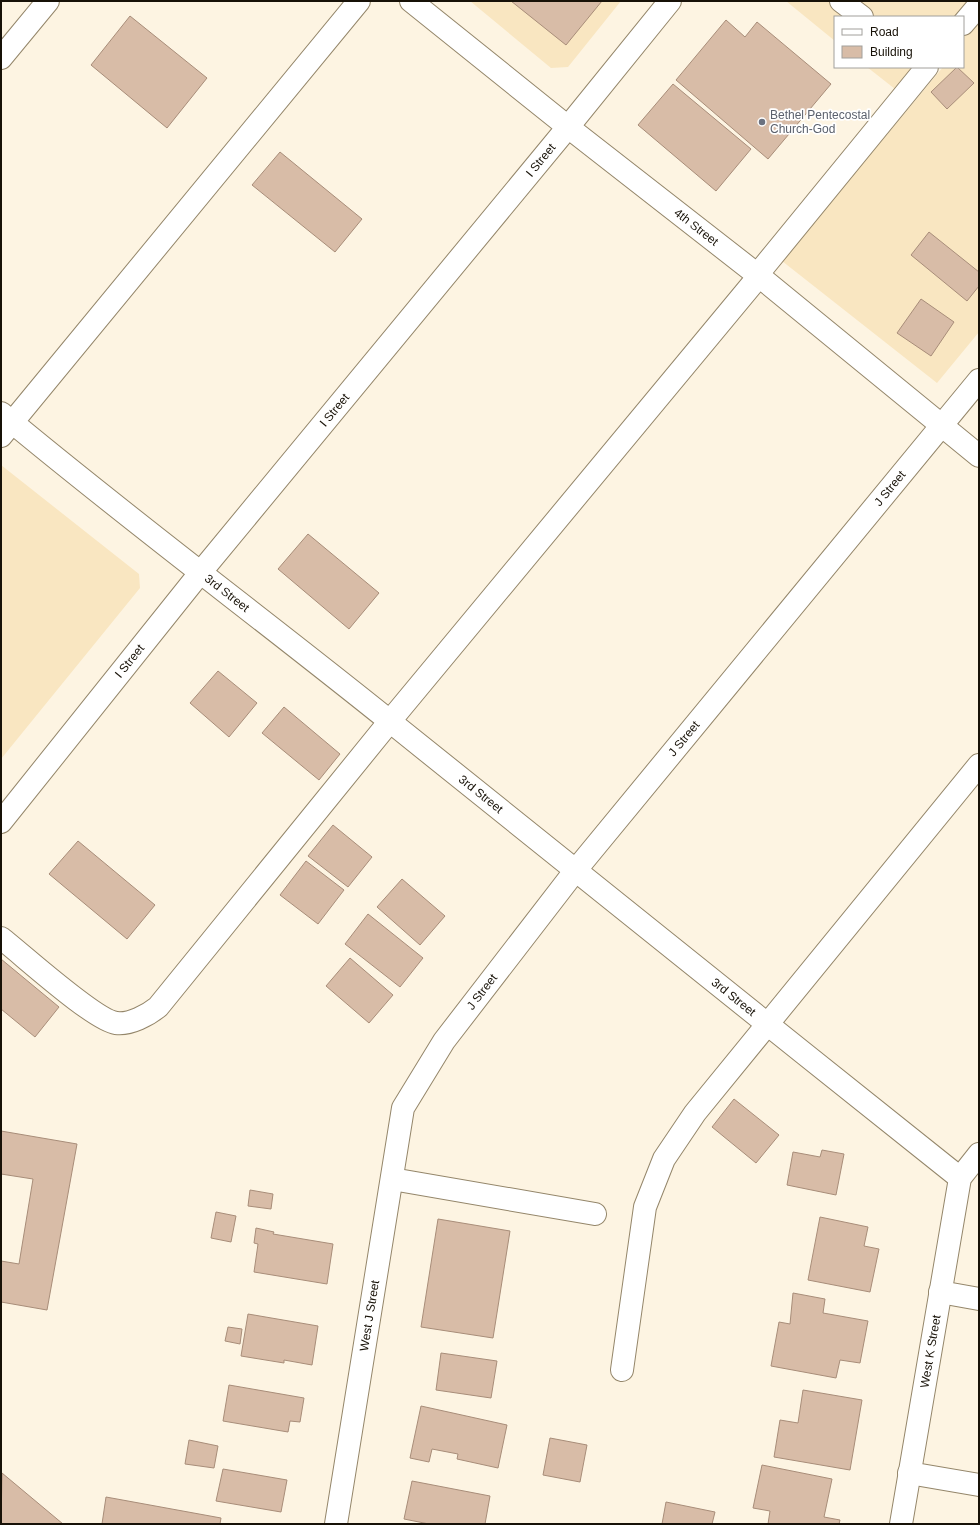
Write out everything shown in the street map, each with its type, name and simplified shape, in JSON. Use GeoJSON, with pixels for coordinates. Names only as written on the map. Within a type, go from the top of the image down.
{"type":"FeatureCollection","features":[{"type":"Feature","properties":{"kind":"street"},"geometry":{"type":"LineString","coordinates":[[1,58],[48,1]]}},
{"type":"Feature","properties":{"kind":"street"},"geometry":{"type":"LineString","coordinates":[[5,424],[360,1]]}},
{"type":"Feature","properties":{"kind":"street","name":"4th Street"},"geometry":{"type":"LineString","coordinates":[[411,1],[568,127],[758,276],[979,456]]}},
{"type":"Feature","properties":{"kind":"street","name":"I Street"},"geometry":{"type":"LineString","coordinates":[[1,822],[200,573],[670,1]]}},
{"type":"Feature","properties":{"kind":"street"},"geometry":{"type":"LineString","coordinates":[[841,1],[861,16]]}},
{"type":"Feature","properties":{"kind":"street"},"geometry":{"type":"LineString","coordinates":[[964,23],[979,4]]}},
{"type":"Feature","properties":{"kind":"street"},"geometry":{"type":"LineString","coordinates":[[1,938],[96,1014],[117,1023],[144,1018],[158,1007],[390,721],[758,276],[925,68]]}},
{"type":"Feature","properties":{"kind":"street","name":"J Street"},"geometry":{"type":"LineString","coordinates":[[403,1108],[444,1041],[575,871],[979,380]]}},
{"type":"Feature","properties":{"kind":"street","name":"3rd Street"},"geometry":{"type":"LineString","coordinates":[[5,424],[390,721],[575,871],[960,1178]]}},
{"type":"Feature","properties":{"kind":"street"},"geometry":{"type":"LineString","coordinates":[[622,1370],[645,1207],[664,1159],[695,1113],[979,765]]}},
{"type":"Feature","properties":{"kind":"street","name":"West J Street"},"geometry":{"type":"LineString","coordinates":[[336,1524],[403,1108]]}},
{"type":"Feature","properties":{"kind":"street"},"geometry":{"type":"LineString","coordinates":[[960,1178],[979,1154]]}},
{"type":"Feature","properties":{"kind":"street","name":"West K Street"},"geometry":{"type":"LineString","coordinates":[[901,1524],[960,1178]]}},
{"type":"Feature","properties":{"kind":"street"},"geometry":{"type":"LineString","coordinates":[[392,1179],[595,1214]]}},
{"type":"Feature","properties":{"kind":"street"},"geometry":{"type":"LineString","coordinates":[[940,1292],[979,1299]]}},
{"type":"Feature","properties":{"kind":"street"},"geometry":{"type":"LineString","coordinates":[[909,1473],[979,1486]]}},
{"type":"Feature","properties":{"kind":"shaded area"},"geometry":{"type":"Polygon","coordinates":[[[470,1],[621,1],[568,67],[551,68],[470,1]]]}},
{"type":"Feature","properties":{"kind":"shaded area"},"geometry":{"type":"Polygon","coordinates":[[[786,1],[979,1],[979,332],[937,383],[782,261],[942,68],[964,68],[964,16],[834,16],[834,40],[786,1]]]}},
{"type":"Feature","properties":{"kind":"shaded area"},"geometry":{"type":"Polygon","coordinates":[[[868,68],[912,68],[895,89],[868,68]]]}},
{"type":"Feature","properties":{"kind":"shaded area"},"geometry":{"type":"Polygon","coordinates":[[[1,465],[139,574],[140,588],[1,759],[1,465]]]}},
{"type":"Feature","properties":{"kind":"building"},"geometry":{"type":"Polygon","coordinates":[[[511,1],[602,1],[566,45],[511,1]]]}},
{"type":"Feature","properties":{"kind":"building"},"geometry":{"type":"Polygon","coordinates":[[[130,16],[207,78],[167,128],[91,65],[130,16]]]}},
{"type":"Feature","properties":{"kind":"building","name":"Bethel Pentecostal Church-God"},"geometry":{"type":"Polygon","coordinates":[[[726,20],[745,37],[757,22],[831,84],[768,159],[676,80],[726,20]]]}},
{"type":"Feature","properties":{"kind":"building"},"geometry":{"type":"Polygon","coordinates":[[[956,68],[958,68],[974,83],[947,109],[931,92],[956,68]]]}},
{"type":"Feature","properties":{"kind":"building"},"geometry":{"type":"Polygon","coordinates":[[[673,84],[751,149],[716,191],[638,125],[673,84]]]}},
{"type":"Feature","properties":{"kind":"building"},"geometry":{"type":"Polygon","coordinates":[[[280,152],[362,219],[335,252],[252,185],[280,152]]]}},
{"type":"Feature","properties":{"kind":"building"},"geometry":{"type":"Polygon","coordinates":[[[929,232],[979,272],[979,286],[967,301],[911,255],[929,232]]]}},
{"type":"Feature","properties":{"kind":"building"},"geometry":{"type":"Polygon","coordinates":[[[921,299],[954,322],[931,356],[897,333],[921,299]]]}},
{"type":"Feature","properties":{"kind":"building"},"geometry":{"type":"Polygon","coordinates":[[[308,534],[379,593],[349,629],[278,569],[308,534]]]}},
{"type":"Feature","properties":{"kind":"building"},"geometry":{"type":"Polygon","coordinates":[[[218,671],[257,703],[229,737],[190,703],[218,671]]]}},
{"type":"Feature","properties":{"kind":"building"},"geometry":{"type":"Polygon","coordinates":[[[284,707],[340,754],[319,780],[262,733],[284,707]]]}},
{"type":"Feature","properties":{"kind":"building"},"geometry":{"type":"Polygon","coordinates":[[[333,825],[372,857],[348,887],[308,856],[333,825]]]}},
{"type":"Feature","properties":{"kind":"building"},"geometry":{"type":"Polygon","coordinates":[[[78,841],[155,905],[127,939],[49,874],[78,841]]]}},
{"type":"Feature","properties":{"kind":"building"},"geometry":{"type":"Polygon","coordinates":[[[306,861],[344,890],[318,924],[280,895],[306,861]]]}},
{"type":"Feature","properties":{"kind":"building"},"geometry":{"type":"Polygon","coordinates":[[[402,879],[445,916],[420,945],[377,907],[402,879]]]}},
{"type":"Feature","properties":{"kind":"building"},"geometry":{"type":"Polygon","coordinates":[[[368,914],[423,958],[400,987],[345,944],[368,914]]]}},
{"type":"Feature","properties":{"kind":"building"},"geometry":{"type":"Polygon","coordinates":[[[350,958],[393,995],[369,1023],[326,986],[350,958]]]}},
{"type":"Feature","properties":{"kind":"building"},"geometry":{"type":"Polygon","coordinates":[[[1,959],[59,1007],[35,1037],[1,1009],[1,959]]]}},
{"type":"Feature","properties":{"kind":"building"},"geometry":{"type":"Polygon","coordinates":[[[734,1099],[779,1135],[756,1163],[712,1127],[734,1099]]]}},
{"type":"Feature","properties":{"kind":"building"},"geometry":{"type":"Polygon","coordinates":[[[1,1131],[77,1144],[47,1310],[1,1302],[1,1261],[19,1264],[33,1179],[1,1174],[1,1131]]]}},
{"type":"Feature","properties":{"kind":"building"},"geometry":{"type":"Polygon","coordinates":[[[822,1150],[844,1154],[836,1195],[787,1185],[793,1152],[820,1157],[822,1150]]]}},
{"type":"Feature","properties":{"kind":"building"},"geometry":{"type":"Polygon","coordinates":[[[250,1190],[273,1194],[271,1209],[248,1206],[250,1190]]]}},
{"type":"Feature","properties":{"kind":"building"},"geometry":{"type":"Polygon","coordinates":[[[216,1212],[236,1216],[231,1242],[211,1238],[216,1212]]]}},
{"type":"Feature","properties":{"kind":"building"},"geometry":{"type":"Polygon","coordinates":[[[820,1217],[868,1227],[864,1246],[879,1249],[870,1292],[808,1280],[820,1217]]]}},
{"type":"Feature","properties":{"kind":"building"},"geometry":{"type":"Polygon","coordinates":[[[438,1219],[510,1231],[493,1338],[421,1327],[438,1219]]]}},
{"type":"Feature","properties":{"kind":"building"},"geometry":{"type":"Polygon","coordinates":[[[256,1228],[274,1232],[273,1234],[333,1244],[327,1284],[254,1272],[258,1244],[254,1243],[256,1228]]]}},
{"type":"Feature","properties":{"kind":"building"},"geometry":{"type":"Polygon","coordinates":[[[793,1293],[825,1299],[823,1313],[868,1321],[860,1363],[840,1360],[836,1378],[771,1366],[779,1322],[790,1324],[793,1293]]]}},
{"type":"Feature","properties":{"kind":"building"},"geometry":{"type":"Polygon","coordinates":[[[248,1314],[318,1326],[312,1365],[284,1360],[284,1363],[241,1356],[248,1314]]]}},
{"type":"Feature","properties":{"kind":"building"},"geometry":{"type":"Polygon","coordinates":[[[228,1327],[242,1329],[240,1344],[225,1341],[228,1327]]]}},
{"type":"Feature","properties":{"kind":"building"},"geometry":{"type":"Polygon","coordinates":[[[441,1353],[497,1361],[491,1398],[436,1390],[441,1353]]]}},
{"type":"Feature","properties":{"kind":"building"},"geometry":{"type":"Polygon","coordinates":[[[229,1385],[304,1398],[300,1422],[290,1421],[288,1432],[223,1421],[229,1385]]]}},
{"type":"Feature","properties":{"kind":"building"},"geometry":{"type":"Polygon","coordinates":[[[803,1390],[862,1400],[850,1470],[774,1457],[780,1420],[798,1423],[803,1390]]]}},
{"type":"Feature","properties":{"kind":"building"},"geometry":{"type":"Polygon","coordinates":[[[421,1406],[507,1425],[498,1468],[457,1459],[458,1454],[432,1449],[429,1462],[410,1458],[421,1406]]]}},
{"type":"Feature","properties":{"kind":"building"},"geometry":{"type":"Polygon","coordinates":[[[550,1438],[587,1445],[580,1482],[543,1475],[550,1438]]]}},
{"type":"Feature","properties":{"kind":"building"},"geometry":{"type":"Polygon","coordinates":[[[189,1440],[218,1446],[214,1468],[185,1464],[189,1440]]]}},
{"type":"Feature","properties":{"kind":"building"},"geometry":{"type":"Polygon","coordinates":[[[762,1465],[832,1479],[824,1517],[840,1520],[839,1524],[768,1524],[770,1511],[753,1508],[762,1465]]]}},
{"type":"Feature","properties":{"kind":"building"},"geometry":{"type":"Polygon","coordinates":[[[223,1469],[287,1480],[281,1512],[216,1501],[223,1469]]]}},
{"type":"Feature","properties":{"kind":"building"},"geometry":{"type":"Polygon","coordinates":[[[2,1473],[63,1524],[1,1524],[2,1473]]]}},
{"type":"Feature","properties":{"kind":"building"},"geometry":{"type":"Polygon","coordinates":[[[412,1481],[490,1496],[485,1524],[429,1524],[404,1519],[412,1481]]]}},
{"type":"Feature","properties":{"kind":"building"},"geometry":{"type":"Polygon","coordinates":[[[106,1497],[221,1518],[220,1524],[102,1524],[106,1497]]]}},
{"type":"Feature","properties":{"kind":"building"},"geometry":{"type":"Polygon","coordinates":[[[666,1502],[715,1512],[712,1524],[662,1524],[666,1502]]]}},
{"type":"Feature","properties":{"kind":"place","name":"Bethel Pentecostal Church-God"},"geometry":{"type":"Point","coordinates":[762,122]}}]}
